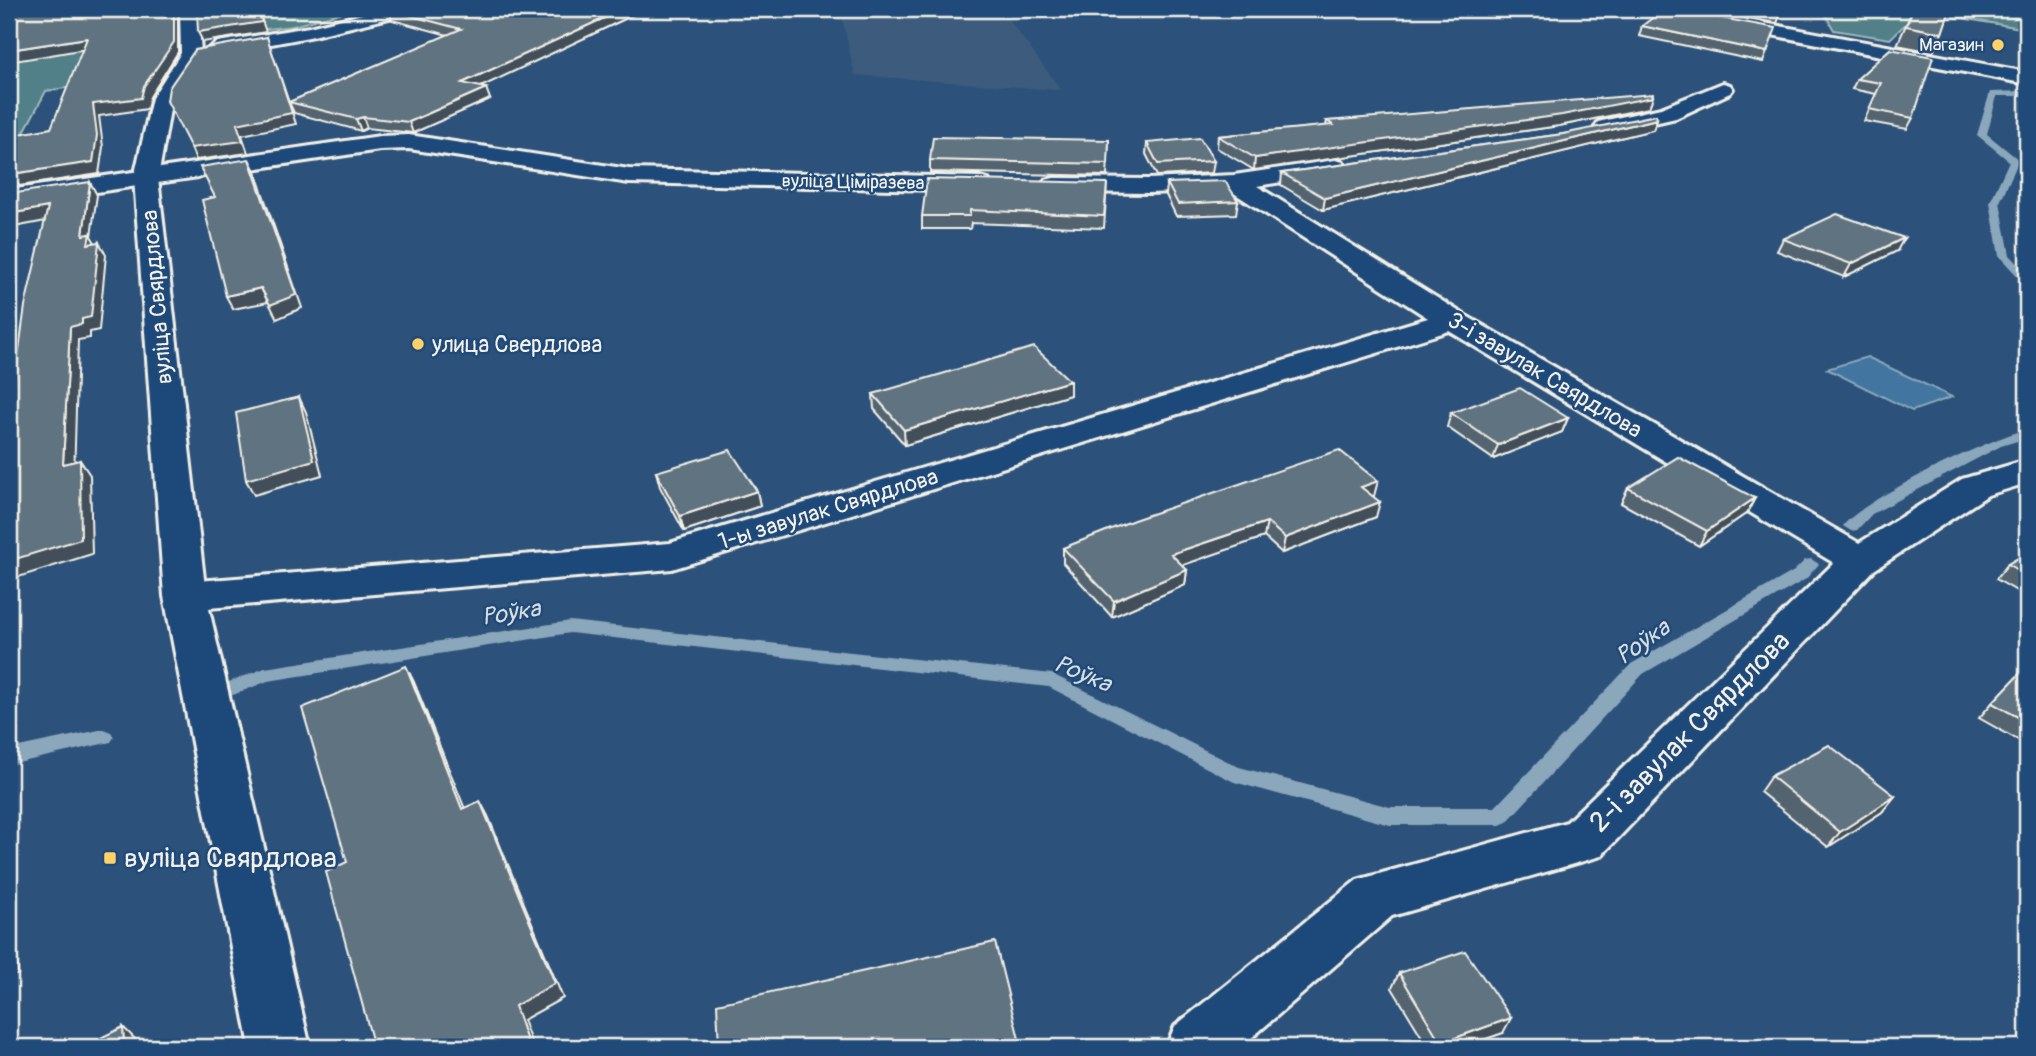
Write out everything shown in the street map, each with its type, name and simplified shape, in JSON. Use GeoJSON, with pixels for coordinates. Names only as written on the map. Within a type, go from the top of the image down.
{"type":"FeatureCollection","features":[{"type":"Feature","properties":{"kind":"street"},"geometry":{"type":"LineString","coordinates":[[189,9],[191,53],[309,32],[404,9]]}},
{"type":"Feature","properties":{"kind":"street"},"geometry":{"type":"LineString","coordinates":[[1661,9],[2027,78]]}},
{"type":"Feature","properties":{"kind":"street","name":"вуліца Свярдлова"},"geometry":{"type":"LineString","coordinates":[[191,53],[162,98],[146,178],[185,596],[280,1047]]}},
{"type":"Feature","properties":{"kind":"street"},"geometry":{"type":"LineString","coordinates":[[1587,131],[1668,113],[1723,89]]}},
{"type":"Feature","properties":{"kind":"street","name":"вуліца Ціміразева"},"geometry":{"type":"LineString","coordinates":[[9,198],[380,143],[409,142],[629,176],[715,180],[1009,184]]}},
{"type":"Feature","properties":{"kind":"street"},"geometry":{"type":"LineString","coordinates":[[1037,184],[1149,186],[1234,182],[1358,164]]}},
{"type":"Feature","properties":{"kind":"street","name":"3-і завулак Свярдлова"},"geometry":{"type":"LineString","coordinates":[[1234,182],[1452,320],[1860,561]]}},
{"type":"Feature","properties":{"kind":"street","name":"1-ы завулак Свярдлова"},"geometry":{"type":"LineString","coordinates":[[185,596],[672,556],[1452,320]]}},
{"type":"Feature","properties":{"kind":"street","name":"2-і завулак Свярдлова"},"geometry":{"type":"LineString","coordinates":[[1196,1047],[1376,897],[1583,840],[1860,561],[1975,487],[2027,471]]}},
{"type":"Feature","properties":{"kind":"shaded area"},"geometry":{"type":"Polygon","coordinates":[[[840,9],[1001,9],[1061,90],[855,75],[840,9]]]}},
{"type":"Feature","properties":{"kind":"shaded area"},"geometry":{"type":"Polygon","coordinates":[[[2019,100],[2027,101],[2027,246],[2026,245],[2019,100]]]}},
{"type":"Feature","properties":{"kind":"shaded area"},"geometry":{"type":"Polygon","coordinates":[[[1867,357],[1952,397],[1912,411],[1827,369],[1867,357]]]}},
{"type":"Feature","properties":{"kind":"green space"},"geometry":{"type":"Polygon","coordinates":[[[244,9],[347,11],[293,26],[250,31],[244,9]]]}},
{"type":"Feature","properties":{"kind":"green space"},"geometry":{"type":"Polygon","coordinates":[[[1822,9],[2027,9],[2027,29],[1919,11],[1890,39],[1834,30],[1822,9]]]}},
{"type":"Feature","properties":{"kind":"green space"},"geometry":{"type":"Polygon","coordinates":[[[84,13],[86,85],[46,91],[9,160],[9,26],[84,13]]]}},
{"type":"Feature","properties":{"kind":"building"},"geometry":{"type":"Polygon","coordinates":[[[9,9],[174,9],[174,42],[144,86],[141,98],[93,104],[97,135],[93,162],[12,174],[14,135],[51,128],[87,38],[9,50],[9,9]]]}},
{"type":"Feature","properties":{"kind":"building"},"geometry":{"type":"Polygon","coordinates":[[[197,9],[258,9],[262,22],[198,32],[197,9]]]}},
{"type":"Feature","properties":{"kind":"building"},"geometry":{"type":"Polygon","coordinates":[[[624,9],[462,83],[486,88],[409,122],[363,117],[356,119],[289,102],[461,29],[389,10],[624,9]]]}},
{"type":"Feature","properties":{"kind":"building"},"geometry":{"type":"Polygon","coordinates":[[[1664,9],[1776,28],[1767,52],[1642,26],[1664,9]]]}},
{"type":"Feature","properties":{"kind":"building"},"geometry":{"type":"Polygon","coordinates":[[[1753,9],[1783,9],[1781,13],[1753,9]]]}},
{"type":"Feature","properties":{"kind":"building"},"geometry":{"type":"Polygon","coordinates":[[[1913,9],[1950,9],[1942,33],[1906,26],[1913,9]]]}},
{"type":"Feature","properties":{"kind":"building"},"geometry":{"type":"Polygon","coordinates":[[[267,37],[292,113],[237,124],[243,141],[191,148],[167,101],[169,88],[195,50],[267,37]]]}},
{"type":"Feature","properties":{"kind":"building"},"geometry":{"type":"Polygon","coordinates":[[[1890,49],[1933,57],[1913,118],[1869,109],[1881,83],[1857,79],[1890,49]]]}},
{"type":"Feature","properties":{"kind":"building"},"geometry":{"type":"Polygon","coordinates":[[[1653,94],[1653,97],[1562,115],[1255,158],[1218,136],[1333,125],[1327,121],[1653,94]]]}},
{"type":"Feature","properties":{"kind":"building"},"geometry":{"type":"Polygon","coordinates":[[[1656,115],[1657,119],[1325,198],[1282,173],[1563,134],[1656,115]]]}},
{"type":"Feature","properties":{"kind":"building"},"geometry":{"type":"Polygon","coordinates":[[[933,137],[1109,140],[1108,164],[930,160],[933,137]]]}},
{"type":"Feature","properties":{"kind":"building"},"geometry":{"type":"Polygon","coordinates":[[[1200,138],[1214,161],[1158,164],[1147,143],[1200,138]]]}},
{"type":"Feature","properties":{"kind":"building"},"geometry":{"type":"Polygon","coordinates":[[[249,159],[296,295],[270,305],[261,288],[226,296],[202,200],[215,197],[200,167],[249,159]]]}},
{"type":"Feature","properties":{"kind":"building"},"geometry":{"type":"Polygon","coordinates":[[[927,179],[1107,183],[1104,216],[970,210],[970,216],[922,216],[927,179]]]}},
{"type":"Feature","properties":{"kind":"building"},"geometry":{"type":"Polygon","coordinates":[[[1225,181],[1238,201],[1178,204],[1167,183],[1225,181]]]}},
{"type":"Feature","properties":{"kind":"building"},"geometry":{"type":"Polygon","coordinates":[[[90,182],[83,235],[90,234],[88,244],[99,242],[91,317],[82,319],[82,324],[70,327],[63,464],[80,460],[81,539],[9,561],[9,387],[14,386],[25,306],[48,207],[9,214],[9,194],[90,182]]]}},
{"type":"Feature","properties":{"kind":"building"},"geometry":{"type":"Polygon","coordinates":[[[1837,214],[1904,238],[1851,264],[1783,239],[1837,214]]]}},
{"type":"Feature","properties":{"kind":"building"},"geometry":{"type":"Polygon","coordinates":[[[1034,347],[1070,381],[904,430],[873,394],[1034,347]]]}},
{"type":"Feature","properties":{"kind":"building"},"geometry":{"type":"Polygon","coordinates":[[[1520,388],[1568,418],[1498,445],[1451,413],[1520,388]]]}},
{"type":"Feature","properties":{"kind":"building"},"geometry":{"type":"Polygon","coordinates":[[[299,397],[314,460],[246,480],[236,413],[299,397]]]}},
{"type":"Feature","properties":{"kind":"building"},"geometry":{"type":"Polygon","coordinates":[[[730,450],[757,491],[680,516],[656,472],[730,450]]]}},
{"type":"Feature","properties":{"kind":"building"},"geometry":{"type":"Polygon","coordinates":[[[1339,450],[1378,481],[1361,487],[1380,502],[1285,538],[1267,522],[1171,554],[1187,570],[1114,601],[1063,548],[1134,520],[1339,450]]]}},
{"type":"Feature","properties":{"kind":"building"},"geometry":{"type":"Polygon","coordinates":[[[1678,457],[1755,498],[1707,531],[1628,488],[1678,457]]]}},
{"type":"Feature","properties":{"kind":"building"},"geometry":{"type":"Polygon","coordinates":[[[2027,553],[2027,575],[2008,564],[2027,553]]]}},
{"type":"Feature","properties":{"kind":"building"},"geometry":{"type":"Polygon","coordinates":[[[406,666],[462,809],[480,801],[555,983],[515,1006],[529,1047],[374,1047],[326,872],[347,862],[302,708],[406,666]]]}},
{"type":"Feature","properties":{"kind":"building"},"geometry":{"type":"Polygon","coordinates":[[[2027,666],[2027,722],[1992,703],[2027,666]]]}},
{"type":"Feature","properties":{"kind":"building"},"geometry":{"type":"Polygon","coordinates":[[[1829,745],[1895,796],[1840,832],[1771,776],[1829,745]]]}},
{"type":"Feature","properties":{"kind":"building"},"geometry":{"type":"Polygon","coordinates":[[[995,942],[1021,1047],[719,1047],[717,1004],[995,942]]]}},
{"type":"Feature","properties":{"kind":"building"},"geometry":{"type":"Polygon","coordinates":[[[1465,951],[1511,1018],[1441,1043],[1399,973],[1465,951]]]}},
{"type":"Feature","properties":{"kind":"building"},"geometry":{"type":"Polygon","coordinates":[[[123,1027],[124,1047],[82,1047],[123,1027]]]}},
{"type":"Feature","properties":{"kind":"building"},"geometry":{"type":"Polygon","coordinates":[[[165,1038],[166,1047],[147,1047],[165,1038]]]}},
{"type":"Feature","properties":{"kind":"waterway","name":"Роўка"},"geometry":{"type":"LineString","coordinates":[[2027,93],[1993,94],[1982,135],[2014,160],[1995,202],[2005,256],[2027,280]]}},
{"type":"Feature","properties":{"kind":"waterway","name":"Роўка"},"geometry":{"type":"LineString","coordinates":[[1851,526],[1867,511],[1996,443],[2027,433]]}},
{"type":"Feature","properties":{"kind":"waterway","name":"Роўка"},"geometry":{"type":"LineString","coordinates":[[233,688],[265,675],[570,627],[1052,681],[1234,774],[1390,816],[1500,816],[1637,669],[1800,575],[1811,564]]}},
{"type":"Feature","properties":{"kind":"waterway","name":"Роўка"},"geometry":{"type":"LineString","coordinates":[[9,757],[104,737]]}},
{"type":"Feature","properties":{"kind":"place","name":"Магазин"},"geometry":{"type":"Point","coordinates":[1998,45]}},
{"type":"Feature","properties":{"kind":"place","name":"улица Свердлова"},"geometry":{"type":"Point","coordinates":[418,344]}},
{"type":"Feature","properties":{"kind":"place","name":"вуліца Свярдлова"},"geometry":{"type":"Point","coordinates":[110,858]}}]}
